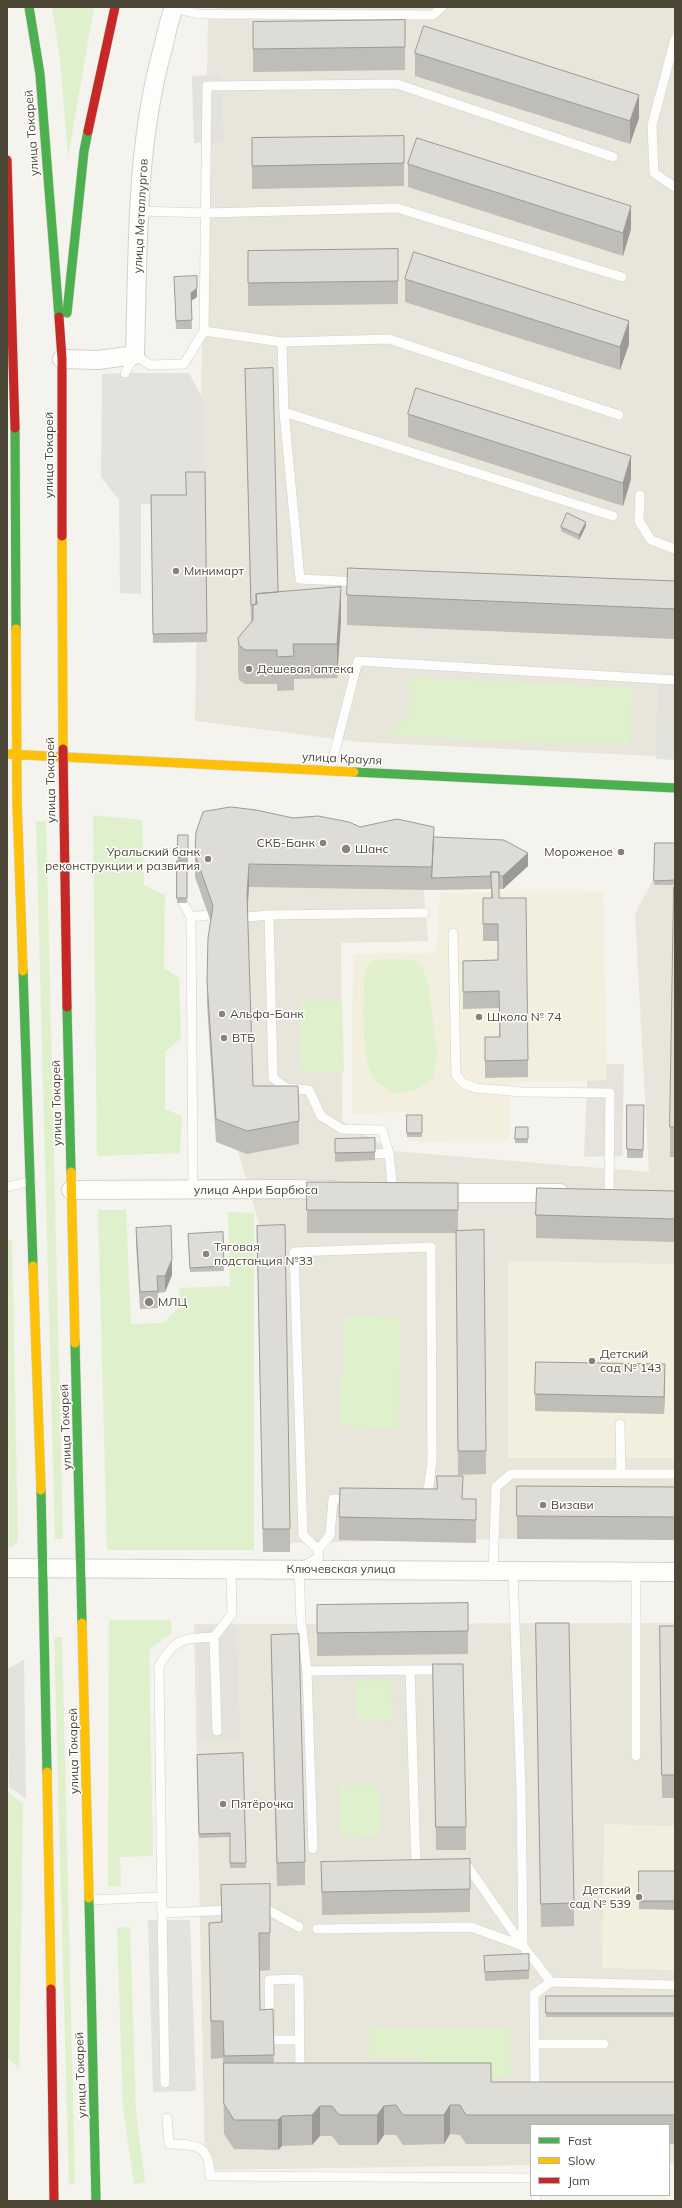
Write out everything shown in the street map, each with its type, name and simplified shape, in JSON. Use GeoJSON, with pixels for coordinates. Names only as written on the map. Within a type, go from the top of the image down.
{"type":"FeatureCollection","features":[{"type":"Feature","properties":{"kind":"main road","name":"улица Токарей"},"geometry":{"type":"LineString","coordinates":[[29,7],[40,74],[62,359],[61,549],[71,1190],[82,1569],[96,2201]]}},
{"type":"Feature","properties":{"kind":"main road"},"geometry":{"type":"LineString","coordinates":[[60,339],[70,303],[84,151],[115,7]]}},
{"type":"Feature","properties":{"kind":"main road"},"geometry":{"type":"LineString","coordinates":[[7,160],[11,383],[11,596],[44,1569],[54,2201]]}},
{"type":"Feature","properties":{"kind":"main road"},"geometry":{"type":"LineString","coordinates":[[7,362],[11,383]]}},
{"type":"Feature","properties":{"kind":"main road","name":"улица Крауля"},"geometry":{"type":"LineString","coordinates":[[7,754],[675,788]]}},
{"type":"Feature","properties":{"kind":"street","name":"улица Металлургов"},"geometry":{"type":"LineString","coordinates":[[135,355],[139,211],[148,115],[157,69],[174,8]]}},
{"type":"Feature","properties":{"kind":"street"},"geometry":{"type":"LineString","coordinates":[[62,359],[98,360],[135,355]]}},
{"type":"Feature","properties":{"kind":"street","name":"улица Анри Барбюса"},"geometry":{"type":"LineString","coordinates":[[71,1190],[289,1189],[348,1191]]}},
{"type":"Feature","properties":{"kind":"street"},"geometry":{"type":"LineString","coordinates":[[400,1193],[594,1193]]}},
{"type":"Feature","properties":{"kind":"street","name":"Ключевская улица"},"geometry":{"type":"LineString","coordinates":[[7,1568],[636,1570],[675,1572]]}},
{"type":"Feature","properties":{"kind":"lane"},"geometry":{"type":"LineString","coordinates":[[174,8],[198,14],[339,10],[433,15],[442,7]]}},
{"type":"Feature","properties":{"kind":"lane"},"geometry":{"type":"LineString","coordinates":[[675,39],[652,125],[654,173],[675,187]]}},
{"type":"Feature","properties":{"kind":"lane"},"geometry":{"type":"LineString","coordinates":[[125,373],[135,355],[150,365],[184,364],[204,331],[207,86],[397,84],[613,157]]}},
{"type":"Feature","properties":{"kind":"lane"},"geometry":{"type":"LineString","coordinates":[[139,211],[206,213],[397,208],[622,277]]}},
{"type":"Feature","properties":{"kind":"lane"},"geometry":{"type":"LineString","coordinates":[[204,331],[282,342],[389,339],[619,415]]}},
{"type":"Feature","properties":{"kind":"lane"},"geometry":{"type":"LineString","coordinates":[[282,342],[284,412],[300,579],[372,582]]}},
{"type":"Feature","properties":{"kind":"lane"},"geometry":{"type":"LineString","coordinates":[[284,412],[613,516]]}},
{"type":"Feature","properties":{"kind":"lane"},"geometry":{"type":"LineString","coordinates":[[640,496],[639,521],[651,540],[675,549]]}},
{"type":"Feature","properties":{"kind":"lane"},"geometry":{"type":"LineString","coordinates":[[330,770],[358,661],[675,680]]}},
{"type":"Feature","properties":{"kind":"lane"},"geometry":{"type":"LineString","coordinates":[[182,903],[191,917],[194,1189]]}},
{"type":"Feature","properties":{"kind":"lane"},"geometry":{"type":"LineString","coordinates":[[246,917],[269,915],[424,914]]}},
{"type":"Feature","properties":{"kind":"lane"},"geometry":{"type":"LineString","coordinates":[[191,917],[208,915]]}},
{"type":"Feature","properties":{"kind":"lane"},"geometry":{"type":"LineString","coordinates":[[269,915],[273,1078],[286,1088],[309,1090],[321,1116],[342,1129],[382,1130],[400,1193]]}},
{"type":"Feature","properties":{"kind":"lane"},"geometry":{"type":"LineString","coordinates":[[453,933],[456,1075],[463,1083],[475,1088],[522,1092],[610,1093],[594,1193]]}},
{"type":"Feature","properties":{"kind":"lane"},"geometry":{"type":"LineString","coordinates":[[375,1154],[389,1154]]}},
{"type":"Feature","properties":{"kind":"lane"},"geometry":{"type":"LineString","coordinates":[[7,1187],[32,1181]]}},
{"type":"Feature","properties":{"kind":"lane"},"geometry":{"type":"LineString","coordinates":[[313,1849],[307,1672],[301,1621],[299,1569],[319,1557],[318,1550],[303,1535],[294,1252],[431,1247],[432,1461],[427,1499],[419,1499]]}},
{"type":"Feature","properties":{"kind":"lane"},"geometry":{"type":"LineString","coordinates":[[620,1424],[621,1473]]}},
{"type":"Feature","properties":{"kind":"lane"},"geometry":{"type":"LineString","coordinates":[[493,1570],[496,1487],[511,1474],[675,1474]]}},
{"type":"Feature","properties":{"kind":"lane"},"geometry":{"type":"LineString","coordinates":[[318,1550],[330,1535],[333,1499],[364,1499]]}},
{"type":"Feature","properties":{"kind":"lane"},"geometry":{"type":"LineString","coordinates":[[217,1731],[214,1638],[232,1614],[231,1569]]}},
{"type":"Feature","properties":{"kind":"lane"},"geometry":{"type":"LineString","coordinates":[[513,1570],[521,1790],[523,1946]]}},
{"type":"Feature","properties":{"kind":"lane"},"geometry":{"type":"LineString","coordinates":[[636,1570],[636,1756]]}},
{"type":"Feature","properties":{"kind":"lane"},"geometry":{"type":"LineString","coordinates":[[165,2083],[158,1666],[167,1651],[179,1640],[214,1638]]}},
{"type":"Feature","properties":{"kind":"lane"},"geometry":{"type":"LineString","coordinates":[[410,1670],[416,1867],[431,1867]]}},
{"type":"Feature","properties":{"kind":"lane"},"geometry":{"type":"LineString","coordinates":[[307,1672],[454,1670]]}},
{"type":"Feature","properties":{"kind":"lane"},"geometry":{"type":"LineString","coordinates":[[453,1867],[468,1867],[523,1946],[551,1982]]}},
{"type":"Feature","properties":{"kind":"lane"},"geometry":{"type":"LineString","coordinates":[[89,1900],[161,1897]]}},
{"type":"Feature","properties":{"kind":"lane"},"geometry":{"type":"LineString","coordinates":[[162,1913],[266,1909],[299,1927]]}},
{"type":"Feature","properties":{"kind":"lane"},"geometry":{"type":"LineString","coordinates":[[317,1929],[471,1926],[523,1946]]}},
{"type":"Feature","properties":{"kind":"lane"},"geometry":{"type":"LineString","coordinates":[[300,2040],[270,2040],[269,1980],[299,1979],[300,2040],[300,2082],[308,2082]]}},
{"type":"Feature","properties":{"kind":"lane"},"geometry":{"type":"LineString","coordinates":[[536,2105],[534,1994],[551,1982],[675,1984]]}},
{"type":"Feature","properties":{"kind":"lane"},"geometry":{"type":"LineString","coordinates":[[534,2044],[604,2044]]}},
{"type":"Feature","properties":{"kind":"lane"},"geometry":{"type":"LineString","coordinates":[[167,2118],[169,2144],[198,2147],[206,2153],[210,2164],[210,2176],[530,2178]]}},
{"type":"Feature","properties":{"kind":"shaded area"},"geometry":{"type":"Polygon","coordinates":[[[218,7],[675,7],[675,757],[360,742],[195,721],[208,21],[218,7]]]}},
{"type":"Feature","properties":{"kind":"shaded area"},"geometry":{"type":"Polygon","coordinates":[[[221,75],[223,142],[194,143],[192,76],[221,75]]]}},
{"type":"Feature","properties":{"kind":"shaded area"},"geometry":{"type":"Polygon","coordinates":[[[189,373],[203,400],[205,481],[186,504],[141,504],[141,594],[120,593],[119,500],[101,477],[102,374],[189,373]]]}},
{"type":"Feature","properties":{"kind":"shaded area"},"geometry":{"type":"Polygon","coordinates":[[[659,672],[675,673],[675,760],[656,759],[659,672]]]}},
{"type":"Feature","properties":{"kind":"shaded area"},"geometry":{"type":"Polygon","coordinates":[[[233,848],[422,867],[428,941],[341,943],[342,1121],[392,1151],[649,1172],[635,914],[661,864],[675,864],[675,1536],[277,1543],[269,1257],[232,1131],[233,848]]]}},
{"type":"Feature","properties":{"kind":"shaded area","name":"Школа № 74"},"geometry":{"type":"Polygon","coordinates":[[[603,892],[607,1080],[510,1083],[509,1140],[407,1142],[405,1112],[352,1114],[353,954],[436,953],[440,893],[603,892]]]}},
{"type":"Feature","properties":{"kind":"shaded area"},"geometry":{"type":"Polygon","coordinates":[[[588,1064],[624,1064],[622,1156],[584,1157],[588,1064]]]}},
{"type":"Feature","properties":{"kind":"shaded area","name":"Детский сад № 143"},"geometry":{"type":"Polygon","coordinates":[[[508,1261],[675,1264],[675,1458],[508,1458],[508,1261]]]}},
{"type":"Feature","properties":{"kind":"shaded area"},"geometry":{"type":"Polygon","coordinates":[[[675,1623],[675,2163],[670,2163],[670,2124],[530,2124],[530,2165],[205,2170],[194,1624],[675,1623]]]}},
{"type":"Feature","properties":{"kind":"shaded area"},"geometry":{"type":"Polygon","coordinates":[[[237,1627],[239,1740],[200,1741],[197,1629],[237,1627]]]}},
{"type":"Feature","properties":{"kind":"shaded area"},"geometry":{"type":"Polygon","coordinates":[[[24,1660],[26,1798],[9,1787],[7,1685],[7,1669],[24,1660]]]}},
{"type":"Feature","properties":{"kind":"shaded area","name":"Детский сад № 539"},"geometry":{"type":"Polygon","coordinates":[[[604,1824],[675,1826],[675,1970],[602,1968],[604,1824]]]}},
{"type":"Feature","properties":{"kind":"shaded area"},"geometry":{"type":"Polygon","coordinates":[[[148,1920],[190,1920],[196,2091],[153,2092],[148,1920]]]}},
{"type":"Feature","properties":{"kind":"green space"},"geometry":{"type":"Polygon","coordinates":[[[52,7],[94,7],[68,157],[60,59],[52,7]]]}},
{"type":"Feature","properties":{"kind":"green space"},"geometry":{"type":"Polygon","coordinates":[[[410,677],[634,688],[629,743],[551,743],[386,736],[410,714],[410,677]]]}},
{"type":"Feature","properties":{"kind":"green space"},"geometry":{"type":"Polygon","coordinates":[[[93,815],[142,820],[144,885],[165,895],[164,968],[179,978],[181,1038],[165,1052],[165,1109],[182,1116],[180,1153],[97,1156],[93,815]]]}},
{"type":"Feature","properties":{"kind":"green space"},"geometry":{"type":"Polygon","coordinates":[[[36,821],[46,821],[63,1539],[55,1539],[36,821]]]}},
{"type":"Feature","properties":{"kind":"green space"},"geometry":{"type":"Polygon","coordinates":[[[395,959],[416,961],[423,968],[428,984],[437,1055],[433,1079],[414,1090],[395,1094],[377,1081],[370,1070],[365,1042],[364,1010],[365,968],[376,960],[395,959]]]}},
{"type":"Feature","properties":{"kind":"green space"},"geometry":{"type":"Polygon","coordinates":[[[300,1001],[342,1001],[344,1072],[302,1072],[300,1001]]]}},
{"type":"Feature","properties":{"kind":"green space"},"geometry":{"type":"Polygon","coordinates":[[[98,1210],[126,1210],[131,1324],[163,1323],[180,1306],[179,1288],[230,1286],[228,1212],[254,1213],[254,1550],[107,1550],[98,1210]]]}},
{"type":"Feature","properties":{"kind":"green space"},"geometry":{"type":"Polygon","coordinates":[[[7,1240],[12,1240],[18,1542],[9,1548],[7,1240]]]}},
{"type":"Feature","properties":{"kind":"green space"},"geometry":{"type":"Polygon","coordinates":[[[344,1316],[402,1318],[398,1428],[340,1426],[344,1316]]]}},
{"type":"Feature","properties":{"kind":"green space"},"geometry":{"type":"Polygon","coordinates":[[[109,1620],[171,1620],[172,1633],[149,1650],[153,1856],[120,1857],[121,1886],[108,1887],[109,1620]]]}},
{"type":"Feature","properties":{"kind":"green space"},"geometry":{"type":"Polygon","coordinates":[[[54,1637],[62,1637],[75,2183],[69,2185],[54,1637]]]}},
{"type":"Feature","properties":{"kind":"green space"},"geometry":{"type":"Polygon","coordinates":[[[391,1680],[393,1720],[357,1721],[356,1682],[391,1680]]]}},
{"type":"Feature","properties":{"kind":"green space"},"geometry":{"type":"Polygon","coordinates":[[[378,1784],[380,1837],[341,1838],[339,1785],[378,1784]]]}},
{"type":"Feature","properties":{"kind":"green space"},"geometry":{"type":"Polygon","coordinates":[[[7,1791],[23,1804],[19,2069],[7,2057],[7,1791]]]}},
{"type":"Feature","properties":{"kind":"green space"},"geometry":{"type":"Polygon","coordinates":[[[130,1927],[136,2112],[145,2182],[134,2184],[123,2107],[117,1928],[130,1927]]]}},
{"type":"Feature","properties":{"kind":"green space"},"geometry":{"type":"Polygon","coordinates":[[[510,2028],[510,2076],[424,2077],[423,2058],[370,2058],[370,2029],[510,2028]]]}},
{"type":"Feature","properties":{"kind":"building"},"geometry":{"type":"Polygon","coordinates":[[[405,20],[405,47],[253,49],[253,22],[405,20]]]}},
{"type":"Feature","properties":{"kind":"building"},"geometry":{"type":"Polygon","coordinates":[[[424,26],[639,95],[630,121],[415,53],[424,26]]]}},
{"type":"Feature","properties":{"kind":"building"},"geometry":{"type":"Polygon","coordinates":[[[404,136],[404,163],[252,166],[252,138],[404,136]]]}},
{"type":"Feature","properties":{"kind":"building"},"geometry":{"type":"Polygon","coordinates":[[[417,138],[631,206],[623,233],[408,164],[417,138]]]}},
{"type":"Feature","properties":{"kind":"building"},"geometry":{"type":"Polygon","coordinates":[[[398,249],[398,281],[248,283],[248,251],[398,249]]]}},
{"type":"Feature","properties":{"kind":"building"},"geometry":{"type":"Polygon","coordinates":[[[414,252],[629,321],[620,347],[405,279],[414,252]]]}},
{"type":"Feature","properties":{"kind":"building"},"geometry":{"type":"Polygon","coordinates":[[[197,276],[197,288],[191,293],[192,320],[176,321],[174,277],[197,276]]]}},
{"type":"Feature","properties":{"kind":"building"},"geometry":{"type":"Polygon","coordinates":[[[273,368],[278,592],[256,594],[256,604],[251,605],[245,369],[273,368]]]}},
{"type":"Feature","properties":{"kind":"building"},"geometry":{"type":"Polygon","coordinates":[[[416,388],[631,456],[623,483],[408,414],[416,388]]]}},
{"type":"Feature","properties":{"kind":"building"},"geometry":{"type":"Polygon","coordinates":[[[186,472],[205,472],[207,633],[153,634],[151,495],[186,495],[186,472]]]}},
{"type":"Feature","properties":{"kind":"building"},"geometry":{"type":"Polygon","coordinates":[[[567,513],[586,522],[579,535],[561,527],[567,513]]]}},
{"type":"Feature","properties":{"kind":"building"},"geometry":{"type":"Polygon","coordinates":[[[348,568],[675,581],[675,609],[347,595],[348,568]]]}},
{"type":"Feature","properties":{"kind":"building"},"geometry":{"type":"Polygon","coordinates":[[[341,587],[337,644],[293,644],[294,656],[277,657],[277,650],[245,650],[239,645],[238,638],[253,620],[253,605],[257,604],[256,594],[341,587]]]}},
{"type":"Feature","properties":{"kind":"building"},"geometry":{"type":"Polygon","coordinates":[[[231,807],[256,810],[293,818],[318,816],[349,822],[360,827],[397,819],[434,827],[432,867],[249,864],[247,894],[253,1086],[298,1086],[299,1121],[247,1131],[216,1119],[207,981],[208,938],[213,906],[195,854],[196,832],[203,812],[231,807]]]}},
{"type":"Feature","properties":{"kind":"building"},"geometry":{"type":"Polygon","coordinates":[[[178,835],[188,835],[188,856],[178,857],[178,835]]]}},
{"type":"Feature","properties":{"kind":"building"},"geometry":{"type":"Polygon","coordinates":[[[434,837],[504,840],[528,853],[503,876],[499,876],[499,872],[491,872],[491,876],[432,878],[434,837]]]}},
{"type":"Feature","properties":{"kind":"building"},"geometry":{"type":"Polygon","coordinates":[[[655,843],[675,843],[675,880],[654,881],[655,843]]]}},
{"type":"Feature","properties":{"kind":"building"},"geometry":{"type":"Polygon","coordinates":[[[177,861],[187,861],[187,898],[177,898],[177,861]]]}},
{"type":"Feature","properties":{"kind":"building"},"geometry":{"type":"Polygon","coordinates":[[[491,872],[499,872],[499,898],[526,898],[528,1060],[485,1061],[485,1037],[500,1037],[499,991],[463,992],[463,961],[498,960],[498,924],[483,924],[483,898],[492,898],[491,872]]]}},
{"type":"Feature","properties":{"kind":"building"},"geometry":{"type":"Polygon","coordinates":[[[674,887],[675,1127],[670,1127],[674,887]]]}},
{"type":"Feature","properties":{"kind":"building"},"geometry":{"type":"Polygon","coordinates":[[[627,1105],[644,1105],[643,1150],[627,1149],[627,1105]]]}},
{"type":"Feature","properties":{"kind":"building"},"geometry":{"type":"Polygon","coordinates":[[[407,1115],[422,1115],[422,1133],[407,1133],[407,1115]]]}},
{"type":"Feature","properties":{"kind":"building"},"geometry":{"type":"Polygon","coordinates":[[[516,1127],[528,1127],[528,1139],[515,1139],[516,1127]]]}},
{"type":"Feature","properties":{"kind":"building"},"geometry":{"type":"Polygon","coordinates":[[[375,1138],[375,1152],[335,1153],[335,1139],[375,1138]]]}},
{"type":"Feature","properties":{"kind":"building"},"geometry":{"type":"Polygon","coordinates":[[[307,1182],[458,1183],[458,1210],[307,1210],[307,1182]]]}},
{"type":"Feature","properties":{"kind":"building"},"geometry":{"type":"Polygon","coordinates":[[[537,1188],[675,1191],[675,1219],[536,1215],[537,1188]]]}},
{"type":"Feature","properties":{"kind":"building"},"geometry":{"type":"Polygon","coordinates":[[[285,1225],[290,1529],[263,1529],[257,1226],[285,1225]]]}},
{"type":"Feature","properties":{"kind":"building"},"geometry":{"type":"Polygon","coordinates":[[[171,1226],[172,1259],[165,1276],[157,1276],[158,1291],[140,1292],[136,1228],[171,1226]]]}},
{"type":"Feature","properties":{"kind":"building"},"geometry":{"type":"Polygon","coordinates":[[[484,1230],[486,1451],[458,1451],[456,1231],[484,1230]]]}},
{"type":"Feature","properties":{"kind":"building","name":"Тяговая подстанция №33"},"geometry":{"type":"Polygon","coordinates":[[[223,1232],[224,1266],[190,1268],[188,1234],[223,1232]]]}},
{"type":"Feature","properties":{"kind":"building"},"geometry":{"type":"Polygon","coordinates":[[[536,1362],[665,1364],[664,1397],[535,1394],[536,1362]]]}},
{"type":"Feature","properties":{"kind":"building"},"geometry":{"type":"Polygon","coordinates":[[[437,1476],[463,1476],[462,1499],[476,1499],[476,1520],[339,1517],[340,1488],[437,1489],[437,1476]]]}},
{"type":"Feature","properties":{"kind":"building"},"geometry":{"type":"Polygon","coordinates":[[[517,1486],[675,1487],[675,1517],[517,1516],[517,1486]]]}},
{"type":"Feature","properties":{"kind":"building"},"geometry":{"type":"Polygon","coordinates":[[[468,1603],[468,1631],[317,1633],[317,1605],[468,1603]]]}},
{"type":"Feature","properties":{"kind":"building"},"geometry":{"type":"Polygon","coordinates":[[[536,1623],[569,1623],[574,1903],[541,1904],[536,1623]]]}},
{"type":"Feature","properties":{"kind":"building"},"geometry":{"type":"Polygon","coordinates":[[[660,1626],[675,1626],[675,1775],[662,1775],[660,1626]]]}},
{"type":"Feature","properties":{"kind":"building"},"geometry":{"type":"Polygon","coordinates":[[[299,1634],[305,1862],[277,1863],[271,1635],[299,1634]]]}},
{"type":"Feature","properties":{"kind":"building"},"geometry":{"type":"Polygon","coordinates":[[[433,1664],[463,1664],[466,1827],[436,1827],[433,1664]]]}},
{"type":"Feature","properties":{"kind":"building"},"geometry":{"type":"Polygon","coordinates":[[[243,1753],[246,1863],[230,1863],[230,1833],[199,1834],[197,1755],[243,1753]]]}},
{"type":"Feature","properties":{"kind":"building"},"geometry":{"type":"Polygon","coordinates":[[[470,1859],[470,1889],[322,1892],[321,1862],[470,1859]]]}},
{"type":"Feature","properties":{"kind":"building"},"geometry":{"type":"Polygon","coordinates":[[[639,1871],[675,1871],[675,1901],[639,1901],[639,1871]]]}},
{"type":"Feature","properties":{"kind":"building"},"geometry":{"type":"Polygon","coordinates":[[[270,1884],[270,1933],[259,1933],[260,2010],[273,2009],[274,2055],[224,2056],[223,2021],[211,2021],[209,1923],[222,1922],[221,1885],[270,1884]]]}},
{"type":"Feature","properties":{"kind":"building"},"geometry":{"type":"Polygon","coordinates":[[[529,1954],[529,1970],[485,1972],[484,1956],[529,1954]]]}},
{"type":"Feature","properties":{"kind":"building"},"geometry":{"type":"Polygon","coordinates":[[[546,1996],[675,1996],[675,2013],[546,2013],[546,1996]]]}},
{"type":"Feature","properties":{"kind":"building"},"geometry":{"type":"Polygon","coordinates":[[[224,2063],[491,2063],[491,2082],[675,2082],[675,2115],[466,2115],[460,2105],[450,2105],[444,2115],[403,2115],[396,2105],[384,2106],[377,2115],[339,2115],[332,2106],[320,2106],[312,2115],[282,2116],[278,2120],[234,2120],[224,2104],[224,2063]]]}},
{"type":"Feature","properties":{"kind":"traffic: fast"},"geometry":{"type":"LineString","coordinates":[[29,7],[40,74],[59,317]]}},
{"type":"Feature","properties":{"kind":"traffic: fast"},"geometry":{"type":"LineString","coordinates":[[67,313],[84,151],[88,131]]}},
{"type":"Feature","properties":{"kind":"traffic: fast"},"geometry":{"type":"LineString","coordinates":[[15,428],[16,629]]}},
{"type":"Feature","properties":{"kind":"traffic: fast"},"geometry":{"type":"LineString","coordinates":[[354,772],[675,788]]}},
{"type":"Feature","properties":{"kind":"traffic: fast"},"geometry":{"type":"LineString","coordinates":[[23,971],[33,1266]]}},
{"type":"Feature","properties":{"kind":"traffic: fast"},"geometry":{"type":"LineString","coordinates":[[67,1007],[71,1172]]}},
{"type":"Feature","properties":{"kind":"traffic: fast"},"geometry":{"type":"LineString","coordinates":[[75,1343],[82,1623]]}},
{"type":"Feature","properties":{"kind":"traffic: fast"},"geometry":{"type":"LineString","coordinates":[[41,1490],[47,1772]]}},
{"type":"Feature","properties":{"kind":"traffic: fast"},"geometry":{"type":"LineString","coordinates":[[89,1898],[96,2201]]}},
{"type":"Feature","properties":{"kind":"traffic: slow"},"geometry":{"type":"LineString","coordinates":[[62,536],[63,749]]}},
{"type":"Feature","properties":{"kind":"traffic: slow"},"geometry":{"type":"LineString","coordinates":[[16,629],[17,802],[23,971]]}},
{"type":"Feature","properties":{"kind":"traffic: slow"},"geometry":{"type":"LineString","coordinates":[[7,754],[354,772]]}},
{"type":"Feature","properties":{"kind":"traffic: slow"},"geometry":{"type":"LineString","coordinates":[[71,1172],[75,1343]]}},
{"type":"Feature","properties":{"kind":"traffic: slow"},"geometry":{"type":"LineString","coordinates":[[33,1266],[41,1490]]}},
{"type":"Feature","properties":{"kind":"traffic: slow"},"geometry":{"type":"LineString","coordinates":[[82,1623],[89,1898]]}},
{"type":"Feature","properties":{"kind":"traffic: slow"},"geometry":{"type":"LineString","coordinates":[[47,1772],[51,1989]]}},
{"type":"Feature","properties":{"kind":"traffic: jam"},"geometry":{"type":"LineString","coordinates":[[88,131],[115,7]]}},
{"type":"Feature","properties":{"kind":"traffic: jam"},"geometry":{"type":"LineString","coordinates":[[7,160],[15,428]]}},
{"type":"Feature","properties":{"kind":"traffic: jam"},"geometry":{"type":"LineString","coordinates":[[59,317],[62,359],[62,536]]}},
{"type":"Feature","properties":{"kind":"traffic: jam"},"geometry":{"type":"LineString","coordinates":[[63,749],[67,1007]]}},
{"type":"Feature","properties":{"kind":"traffic: jam"},"geometry":{"type":"LineString","coordinates":[[51,1989],[54,2201]]}},
{"type":"Feature","properties":{"kind":"place","name":"Минимарт"},"geometry":{"type":"Point","coordinates":[176,571]}},
{"type":"Feature","properties":{"kind":"place","name":"Дешевая аптека"},"geometry":{"type":"Point","coordinates":[249,669]}},
{"type":"Feature","properties":{"kind":"place","name":"СКБ-Банк"},"geometry":{"type":"Point","coordinates":[323,843]}},
{"type":"Feature","properties":{"kind":"place","name":"Шанс"},"geometry":{"type":"Point","coordinates":[346,849]}},
{"type":"Feature","properties":{"kind":"place","name":"Мороженое"},"geometry":{"type":"Point","coordinates":[621,852]}},
{"type":"Feature","properties":{"kind":"place","name":"Уральский банк реконструкции и развития"},"geometry":{"type":"Point","coordinates":[208,859]}},
{"type":"Feature","properties":{"kind":"place","name":"Альфа-Банк"},"geometry":{"type":"Point","coordinates":[222,1014]}},
{"type":"Feature","properties":{"kind":"place","name":"Школа № 74"},"geometry":{"type":"Point","coordinates":[479,1017]}},
{"type":"Feature","properties":{"kind":"place","name":"ВТБ"},"geometry":{"type":"Point","coordinates":[224,1038]}},
{"type":"Feature","properties":{"kind":"place","name":"Тяговая подстанция №33"},"geometry":{"type":"Point","coordinates":[206,1254]}},
{"type":"Feature","properties":{"kind":"place","name":"МЛЦ"},"geometry":{"type":"Point","coordinates":[149,1302]}},
{"type":"Feature","properties":{"kind":"place","name":"Детский сад № 143"},"geometry":{"type":"Point","coordinates":[592,1361]}},
{"type":"Feature","properties":{"kind":"place","name":"Визави"},"geometry":{"type":"Point","coordinates":[543,1505]}},
{"type":"Feature","properties":{"kind":"place","name":"Пятёрочка"},"geometry":{"type":"Point","coordinates":[223,1804]}},
{"type":"Feature","properties":{"kind":"place","name":"Детский сад № 539"},"geometry":{"type":"Point","coordinates":[639,1897]}}]}
